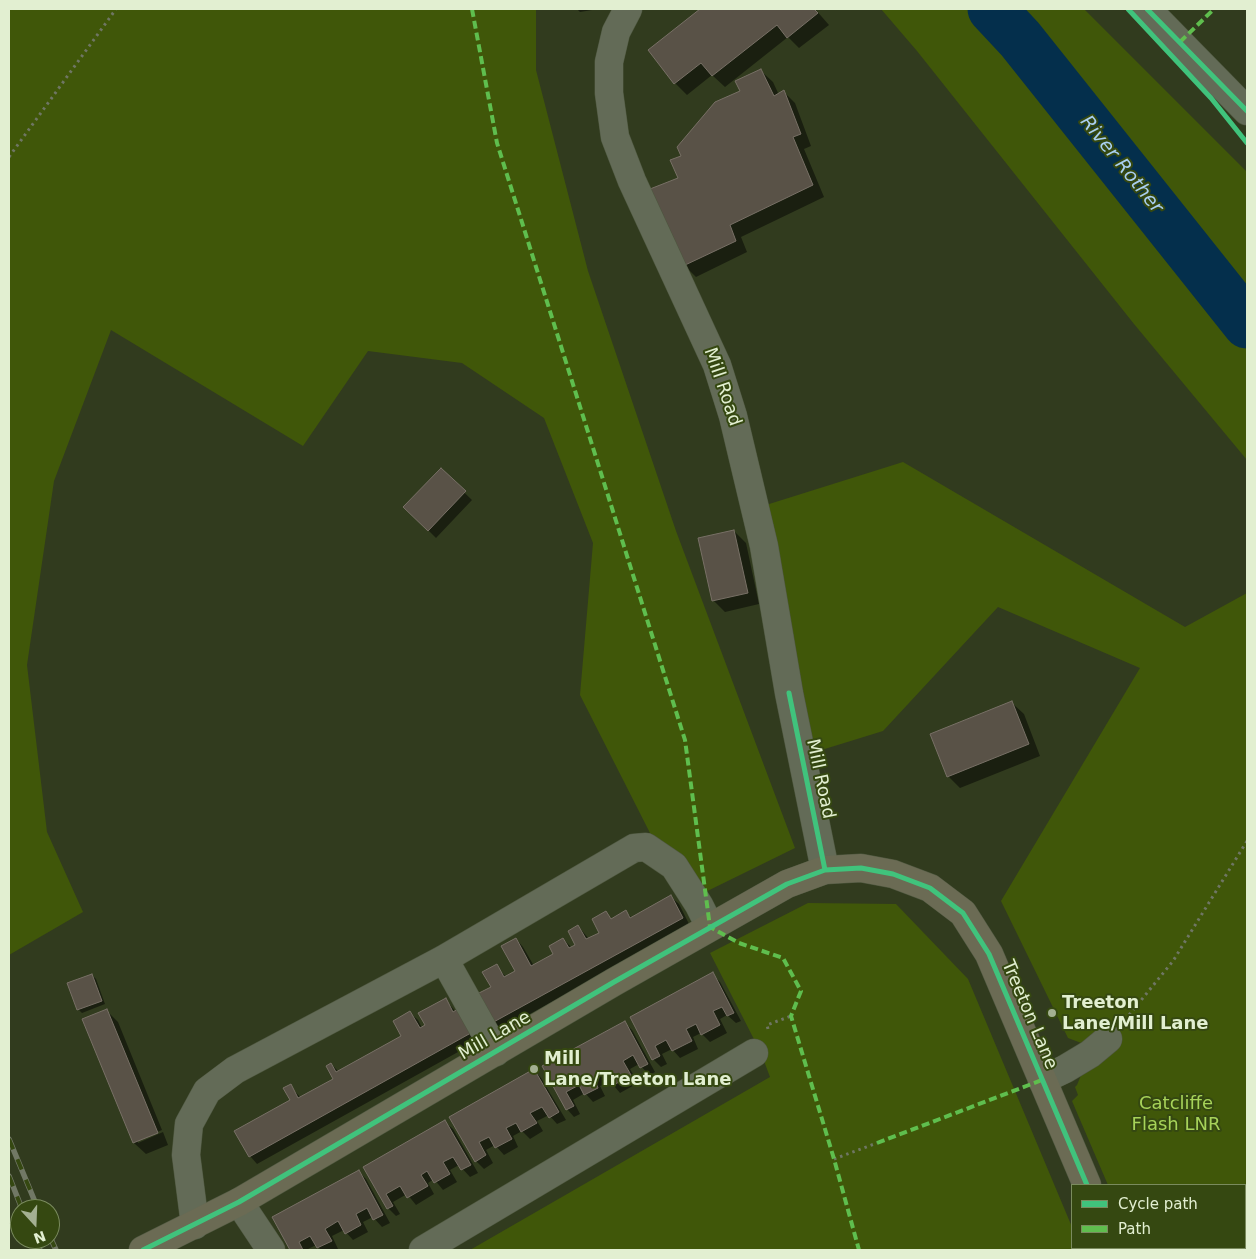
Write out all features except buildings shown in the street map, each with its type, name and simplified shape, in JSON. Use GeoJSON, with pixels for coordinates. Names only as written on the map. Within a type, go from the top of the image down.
{"type":"FeatureCollection","features":[{"type":"Feature","properties":{"kind":"main road","name":"Treeton Lane"},"geometry":{"type":"LineString","coordinates":[[825,870],[862,868],[893,874],[930,888],[963,913],[989,954],[1087,1184]]}},
{"type":"Feature","properties":{"kind":"main road","name":"Mill Lane"},"geometry":{"type":"LineString","coordinates":[[143,1250],[239,1202],[787,884],[825,870]]}},
{"type":"Feature","properties":{"kind":"street","name":"Mill Road"},"geometry":{"type":"LineString","coordinates":[[628,9],[616,32],[609,62],[609,93],[616,137],[632,181],[717,365],[734,416],[764,546],[789,693],[825,870]]}},
{"type":"Feature","properties":{"kind":"street"},"geometry":{"type":"LineString","coordinates":[[1147,9],[1247,111]]}},
{"type":"Feature","properties":{"kind":"street"},"geometry":{"type":"LineString","coordinates":[[188,1228],[186,1155],[189,1124],[207,1091],[235,1070],[444,959],[634,848],[646,847],[674,866],[699,905],[710,927]]}},
{"type":"Feature","properties":{"kind":"street"},"geometry":{"type":"LineString","coordinates":[[444,959],[496,1052]]}},
{"type":"Feature","properties":{"kind":"street"},"geometry":{"type":"LineString","coordinates":[[1042,1080],[1090,1054],[1108,1039]]}},
{"type":"Feature","properties":{"kind":"street"},"geometry":{"type":"LineString","coordinates":[[423,1250],[754,1053]]}},
{"type":"Feature","properties":{"kind":"street"},"geometry":{"type":"LineString","coordinates":[[239,1202],[271,1250]]}},
{"type":"Feature","properties":{"kind":"path"},"geometry":{"type":"LineString","coordinates":[[9,157],[116,9]]}},
{"type":"Feature","properties":{"kind":"path"},"geometry":{"type":"LineString","coordinates":[[1108,1039],[1173,961],[1247,841]]}},
{"type":"Feature","properties":{"kind":"path"},"geometry":{"type":"LineString","coordinates":[[834,1159],[877,1143]]}},
{"type":"Feature","properties":{"kind":"green space"},"geometry":{"type":"Polygon","coordinates":[[[9,9],[536,9],[536,70],[588,271],[676,531],[795,848],[685,902],[580,695],[593,543],[544,418],[462,363],[368,351],[303,446],[111,330],[54,481],[27,665],[47,832],[83,912],[9,955],[9,9]]]}},
{"type":"Feature","properties":{"kind":"green space"},"geometry":{"type":"Polygon","coordinates":[[[881,9],[1084,9],[1247,172],[1247,460],[1134,324],[917,51],[881,9]]]}},
{"type":"Feature","properties":{"kind":"green space","name":"Catcliffe Flash LNR"},"geometry":{"type":"Polygon","coordinates":[[[903,462],[1185,627],[1247,593],[1247,1250],[1136,1250],[1246,1249],[1246,1184],[1108,1184],[1072,1101],[1078,1095],[1075,1087],[1090,1053],[1084,1044],[1068,1038],[1001,901],[1140,668],[998,607],[883,731],[815,752],[766,505],[903,462]]]}},
{"type":"Feature","properties":{"kind":"green space"},"geometry":{"type":"Polygon","coordinates":[[[808,903],[896,904],[968,979],[1071,1225],[1071,1249],[1082,1250],[470,1250],[770,1077],[761,1053],[710,953],[808,903]]]}},
{"type":"Feature","properties":{"kind":"waterway","name":"River Rother"},"geometry":{"type":"LineString","coordinates":[[992,9],[1020,39],[1247,324]]}},
{"type":"Feature","properties":{"kind":"railway"},"geometry":{"type":"LineString","coordinates":[[9,1139],[34,1199]]}},
{"type":"Feature","properties":{"kind":"railway"},"geometry":{"type":"LineString","coordinates":[[9,1176],[18,1199]]}},
{"type":"Feature","properties":{"kind":"marked path"},"geometry":{"type":"LineString","coordinates":[[472,9],[497,143],[685,740],[710,927],[739,943],[783,958],[801,991],[791,1016],[859,1250]]}},
{"type":"Feature","properties":{"kind":"marked path"},"geometry":{"type":"LineString","coordinates":[[1180,42],[1214,9]]}},
{"type":"Feature","properties":{"kind":"marked path"},"geometry":{"type":"LineString","coordinates":[[877,1143],[1042,1080]]}},
{"type":"Feature","properties":{"kind":"cycle path"},"geometry":{"type":"LineString","coordinates":[[1128,9],[1211,98],[1247,143]]}},
{"type":"Feature","properties":{"kind":"cycle path"},"geometry":{"type":"LineString","coordinates":[[1147,9],[1247,111]]}},
{"type":"Feature","properties":{"kind":"cycle path"},"geometry":{"type":"LineString","coordinates":[[789,693],[825,870]]}},
{"type":"Feature","properties":{"kind":"cycle path"},"geometry":{"type":"LineString","coordinates":[[143,1250],[239,1202],[614,982],[787,884],[825,870],[861,868],[893,874],[930,888],[963,913],[989,954],[1087,1184]]}},
{"type":"Feature","properties":{"kind":"place","name":"Treeton Lane/Mill Lane"},"geometry":{"type":"Point","coordinates":[1052,1013]}},
{"type":"Feature","properties":{"kind":"place","name":"Mill Lane/Treeton Lane"},"geometry":{"type":"Point","coordinates":[534,1069]}}]}
